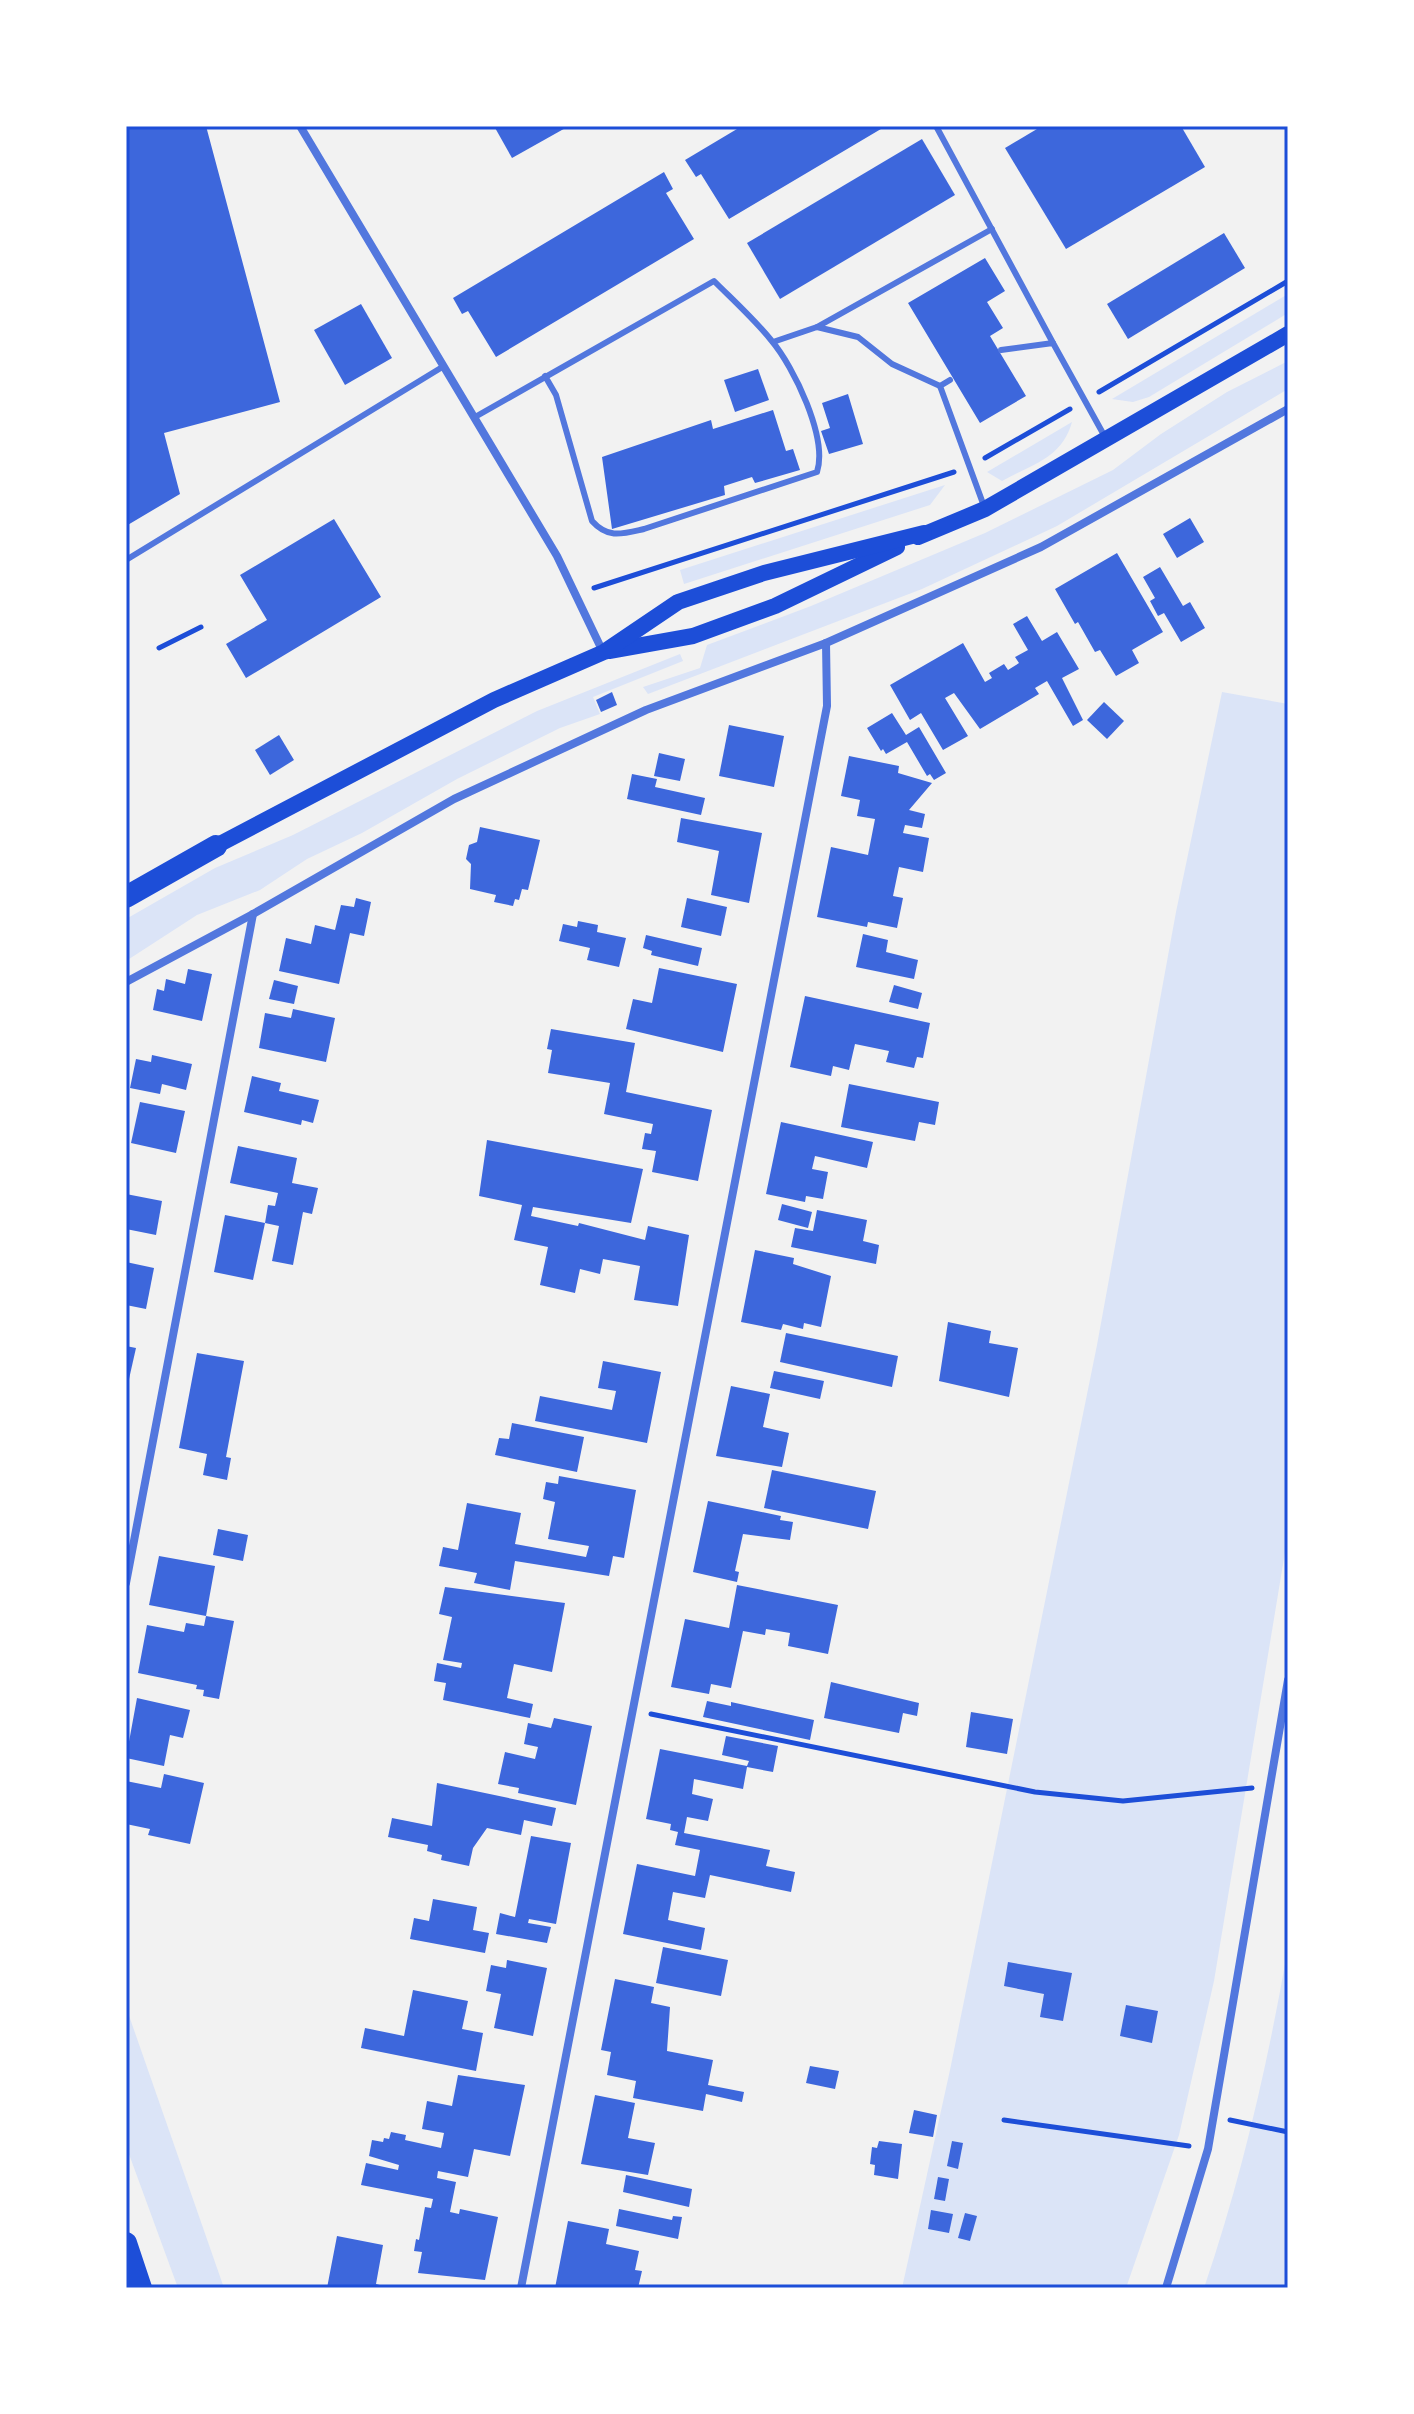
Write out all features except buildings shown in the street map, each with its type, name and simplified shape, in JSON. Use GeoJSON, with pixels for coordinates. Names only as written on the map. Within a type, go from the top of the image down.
{"type":"FeatureCollection","features":[{"type":"Feature","properties":{"kind":"highway"},"geometry":{"type":"LineString","coordinates":[[126,897],[216,846]]}},
{"type":"Feature","properties":{"kind":"highway"},"geometry":{"type":"LineString","coordinates":[[126,2243],[141,2288]]}},
{"type":"Feature","properties":{"kind":"main road"},"geometry":{"type":"LineString","coordinates":[[604,652],[693,636],[762,611],[924,533],[985,509],[1288,334]]}},
{"type":"Feature","properties":{"kind":"main road"},"geometry":{"type":"LineString","coordinates":[[216,846],[494,700],[604,652],[678,602],[764,573],[924,533]]}},
{"type":"Feature","properties":{"kind":"street"},"geometry":{"type":"LineString","coordinates":[[300,126],[475,417],[575,594],[604,652]]}},
{"type":"Feature","properties":{"kind":"street"},"geometry":{"type":"LineString","coordinates":[[126,982],[253,914],[454,799],[646,710],[826,643],[1041,547],[1288,409]]}},
{"type":"Feature","properties":{"kind":"street"},"geometry":{"type":"LineString","coordinates":[[521,2288],[827,706],[826,643]]}},
{"type":"Feature","properties":{"kind":"street"},"geometry":{"type":"LineString","coordinates":[[126,1583],[253,914]]}},
{"type":"Feature","properties":{"kind":"street"},"geometry":{"type":"LineString","coordinates":[[1166,2288],[1208,2149],[1288,1680]]}},
{"type":"Feature","properties":{"kind":"lane"},"geometry":{"type":"LineString","coordinates":[[936,126],[1106,439]]}},
{"type":"Feature","properties":{"kind":"lane"},"geometry":{"type":"LineString","coordinates":[[773,342],[817,327],[992,229]]}},
{"type":"Feature","properties":{"kind":"lane"},"geometry":{"type":"LineString","coordinates":[[475,417],[545,376],[714,281],[773,342],[808,406],[822,456],[817,472],[644,529],[614,535],[601,531],[592,521],[556,395],[545,376]]}},
{"type":"Feature","properties":{"kind":"lane"},"geometry":{"type":"LineString","coordinates":[[817,327],[858,337],[892,364],[940,386],[985,509]]}},
{"type":"Feature","properties":{"kind":"lane"},"geometry":{"type":"LineString","coordinates":[[1001,350],[1053,343]]}},
{"type":"Feature","properties":{"kind":"lane"},"geometry":{"type":"LineString","coordinates":[[126,560],[444,366]]}},
{"type":"Feature","properties":{"kind":"lane"},"geometry":{"type":"LineString","coordinates":[[940,386],[950,380]]}},
{"type":"Feature","properties":{"kind":"path"},"geometry":{"type":"LineString","coordinates":[[575,594],[970,467],[1288,281]]}},
{"type":"Feature","properties":{"kind":"path"},"geometry":{"type":"LineString","coordinates":[[159,648],[201,627]]}},
{"type":"Feature","properties":{"kind":"path"},"geometry":{"type":"LineString","coordinates":[[632,1710],[1035,1792],[1123,1801],[1269,1787]]}},
{"type":"Feature","properties":{"kind":"path"},"geometry":{"type":"LineString","coordinates":[[1213,2116],[1288,2132]]}},
{"type":"Feature","properties":{"kind":"path"},"geometry":{"type":"LineString","coordinates":[[1004,2120],[1208,2149]]}},
{"type":"Feature","properties":{"kind":"shaded area"},"geometry":{"type":"Polygon","coordinates":[[[1288,294],[1288,313],[1149,397],[1133,402],[1112,399],[1288,294]]]}},
{"type":"Feature","properties":{"kind":"shaded area"},"geometry":{"type":"Polygon","coordinates":[[[1288,361],[1288,389],[1057,526],[922,589],[648,694],[643,687],[700,668],[707,645],[811,606],[985,533],[1113,470],[1161,434],[1227,392],[1288,361]]]}},
{"type":"Feature","properties":{"kind":"shaded area"},"geometry":{"type":"Polygon","coordinates":[[[1072,422],[1061,444],[1045,459],[1002,481],[987,472],[1072,422]]]}},
{"type":"Feature","properties":{"kind":"shaded area"},"geometry":{"type":"Polygon","coordinates":[[[945,485],[930,505],[684,584],[680,570],[945,485]]]}},
{"type":"Feature","properties":{"kind":"shaded area"},"geometry":{"type":"Polygon","coordinates":[[[680,654],[683,661],[593,697],[600,714],[560,728],[457,779],[362,833],[307,859],[260,890],[197,915],[126,961],[126,919],[215,868],[293,835],[537,711],[680,654]]]}},
{"type":"Feature","properties":{"kind":"shaded area"},"geometry":{"type":"Polygon","coordinates":[[[1222,692],[1288,704],[1288,1534],[1214,1981],[1179,2135],[1126,2288],[902,2288],[950,2070],[1097,1345],[1176,912],[1222,692]]]}},
{"type":"Feature","properties":{"kind":"shaded area"},"geometry":{"type":"Polygon","coordinates":[[[1288,1947],[1288,2288],[1204,2288],[1253,2119],[1288,1947]]]}},
{"type":"Feature","properties":{"kind":"shaded area"},"geometry":{"type":"Polygon","coordinates":[[[126,2007],[224,2288],[178,2288],[126,2146],[126,2007]]]}}]}
